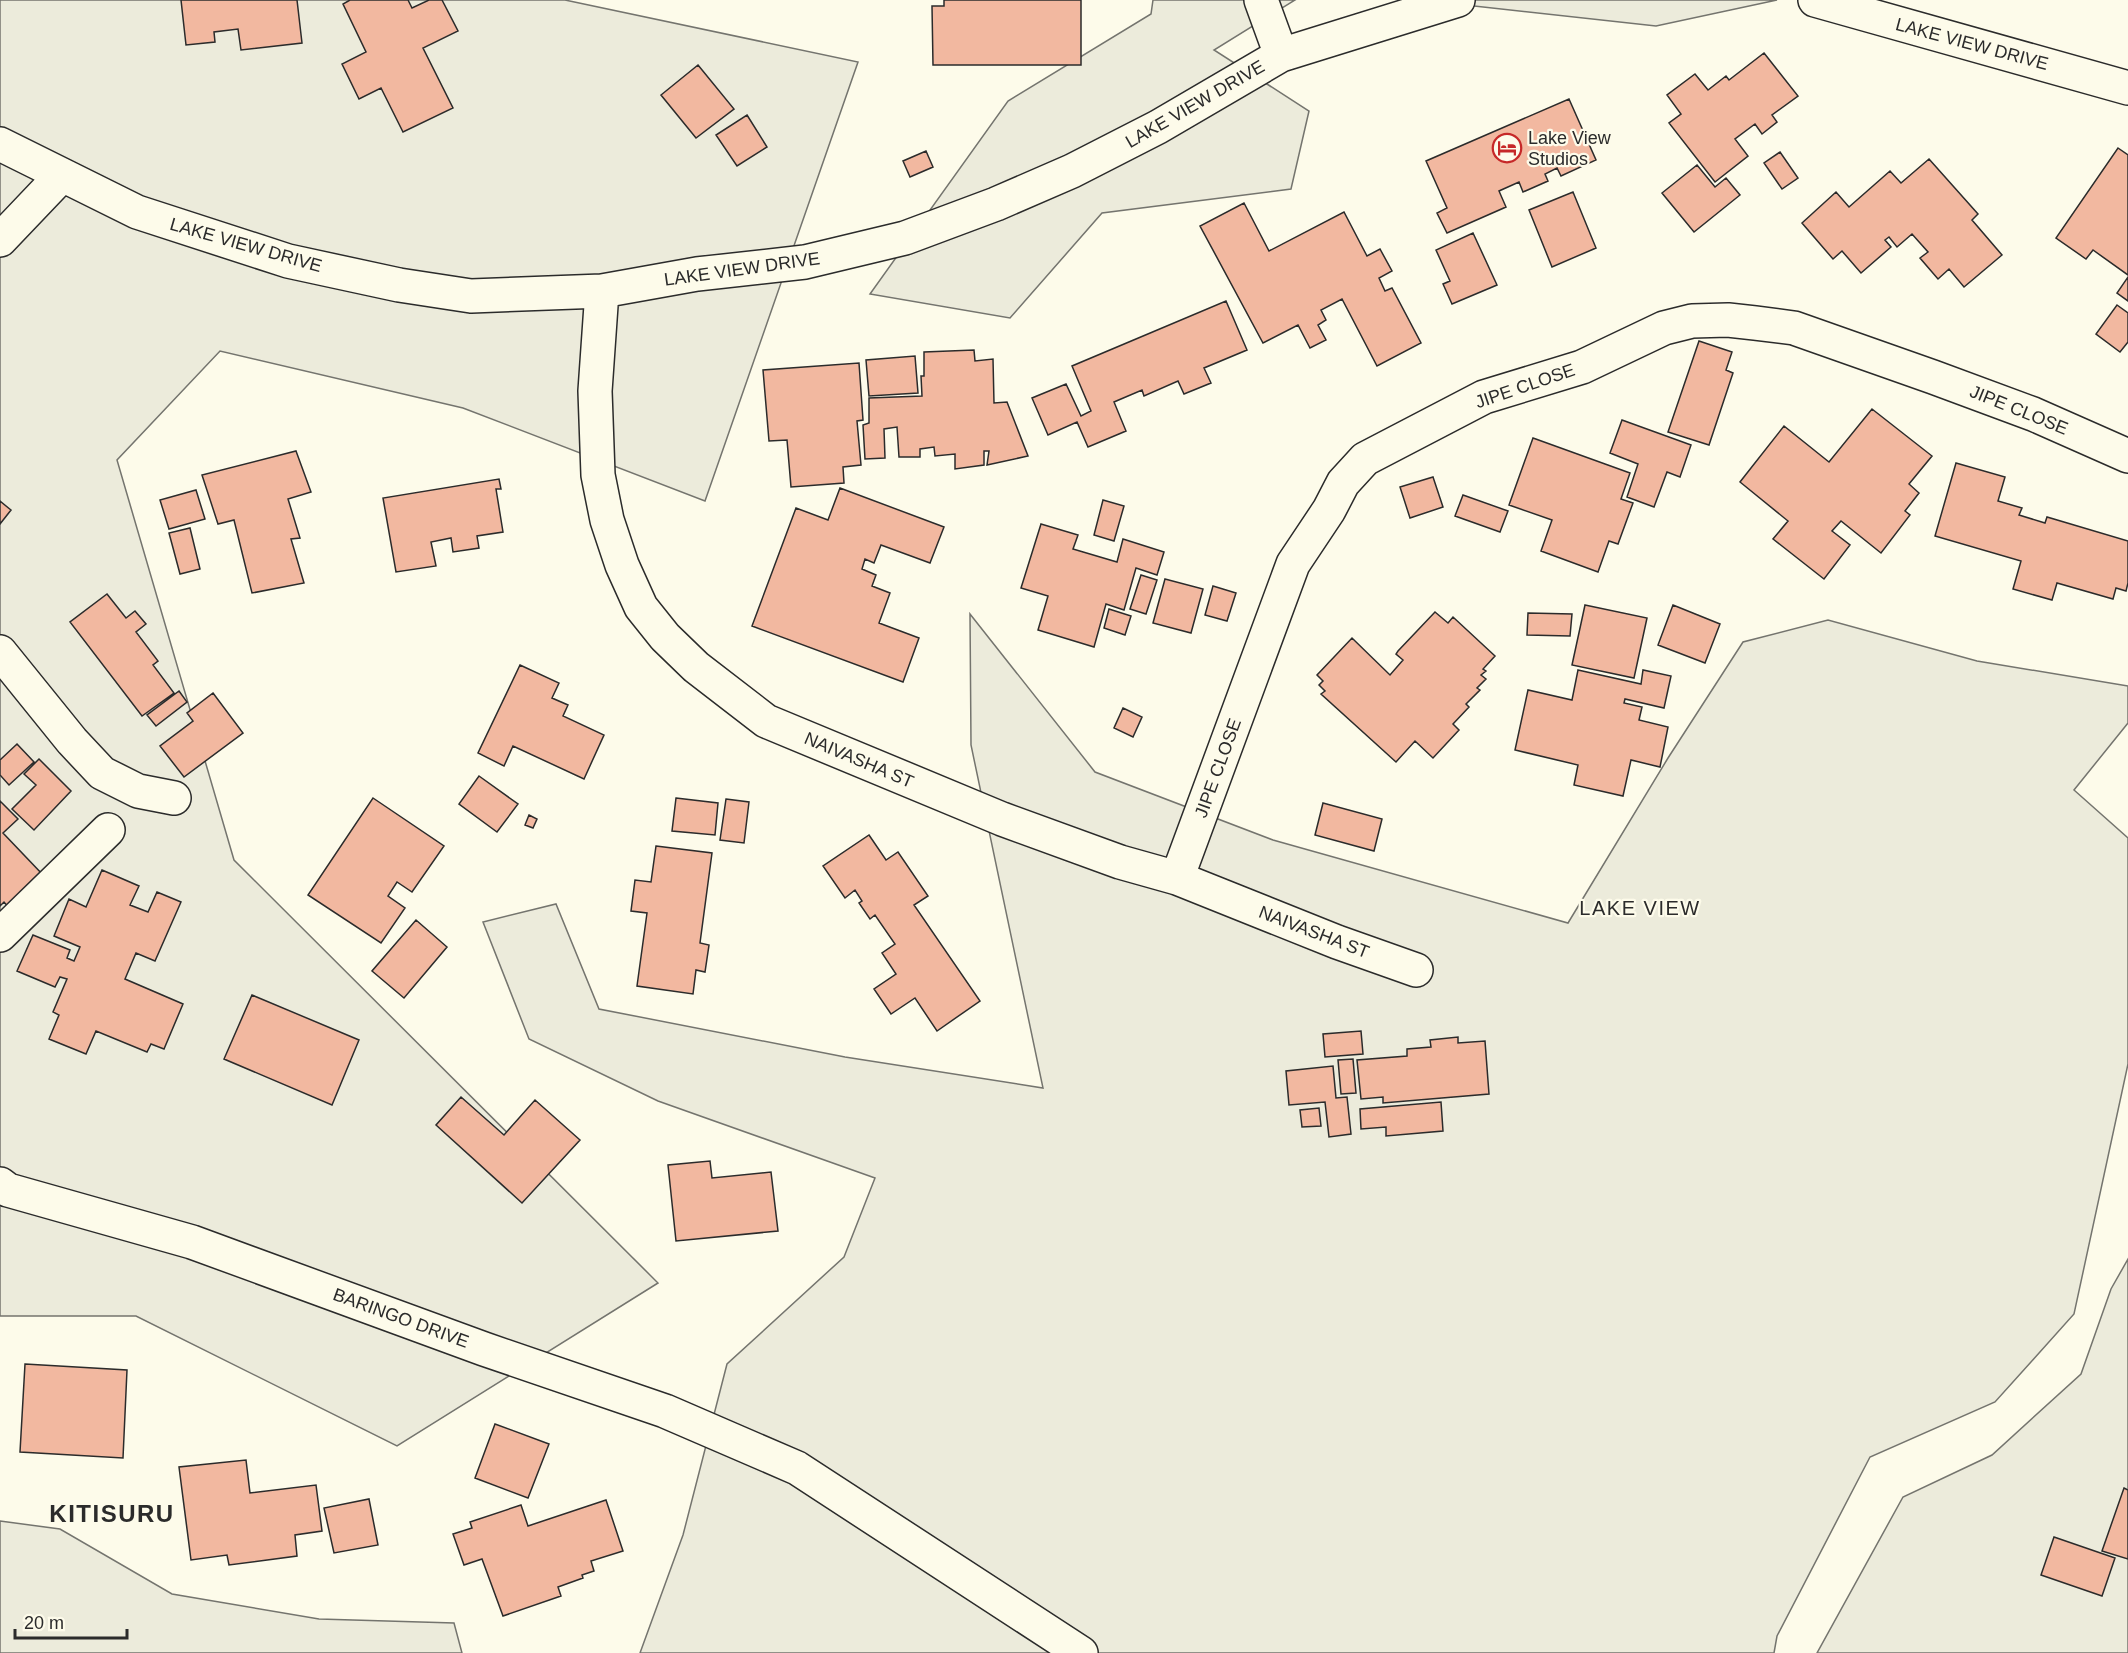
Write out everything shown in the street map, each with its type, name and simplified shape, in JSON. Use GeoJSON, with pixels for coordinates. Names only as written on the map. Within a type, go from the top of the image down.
{"type":"FeatureCollection","features":[{"type":"Feature","properties":{"kind":"street"},"geometry":{"type":"LineString","coordinates":[[1261,0],[1281,55]]}},
{"type":"Feature","properties":{"kind":"street","name":"LAKE VIEW DRIVE"},"geometry":{"type":"LineString","coordinates":[[0,144],[137,212],[288,261],[399,285],[471,296],[602,291],[697,274],[805,262],[905,238],[996,204],[1072,171],[1158,127],[1281,55],[1458,0]]}},
{"type":"Feature","properties":{"kind":"street","name":"LAKE VIEW DRIVE"},"geometry":{"type":"LineString","coordinates":[[1815,0],[2128,88]]}},
{"type":"Feature","properties":{"kind":"street"},"geometry":{"type":"LineString","coordinates":[[0,240],[61,176]]}},
{"type":"Feature","properties":{"kind":"street","name":"NAIVASHA ST"},"geometry":{"type":"LineString","coordinates":[[602,291],[595,391],[598,475],[607,520],[641,607],[665,637],[696,667],[766,721],[1002,819],[1120,862],[1177,878],[1337,942],[1416,970]]}},
{"type":"Feature","properties":{"kind":"street","name":"JIPE CLOSE"},"geometry":{"type":"LineString","coordinates":[[1177,878],[1293,564],[1329,510],[1343,483],[1365,459],[1484,396],[1582,367],[1664,328],[1692,321],[1755,322],[1794,328],[1911,369],[2033,414],[2128,456]]}},
{"type":"Feature","properties":{"kind":"street"},"geometry":{"type":"LineString","coordinates":[[0,652],[72,741],[102,773],[138,791],[174,798]]}},
{"type":"Feature","properties":{"kind":"street"},"geometry":{"type":"LineString","coordinates":[[0,935],[108,830]]}},
{"type":"Feature","properties":{"kind":"street","name":"BARINGO DRIVE"},"geometry":{"type":"LineString","coordinates":[[0,1184],[8,1190],[192,1242],[484,1349],[665,1411],[797,1468],[1081,1653]]}},
{"type":"Feature","properties":{"kind":"shaded area"},"geometry":{"type":"Polygon","coordinates":[[[0,0],[565,0],[858,62],[705,501],[463,408],[220,351],[117,460],[234,860],[658,1283],[397,1446],[136,1316],[0,1316],[0,0]]]}},
{"type":"Feature","properties":{"kind":"shaded area"},"geometry":{"type":"Polygon","coordinates":[[[1153,0],[1295,0],[1214,50],[1309,111],[1291,189],[1102,213],[1010,318],[870,294],[1008,101],[1151,14],[1153,0]]]}},
{"type":"Feature","properties":{"kind":"shaded area"},"geometry":{"type":"Polygon","coordinates":[[[1420,0],[1777,0],[1656,26],[1420,0]]]}},
{"type":"Feature","properties":{"kind":"shaded area"},"geometry":{"type":"Polygon","coordinates":[[[970,614],[1095,772],[1273,840],[1568,923],[1668,758],[1743,642],[1828,620],[1977,661],[2128,686],[2128,723],[2074,790],[2128,838],[2128,1064],[2074,1314],[1995,1402],[1870,1457],[1777,1636],[1774,1653],[640,1653],[683,1535],[727,1364],[844,1257],[875,1178],[658,1101],[529,1039],[483,922],[556,904],[599,1009],[845,1057],[1043,1088],[971,745],[970,614]]]}},
{"type":"Feature","properties":{"kind":"shaded area"},"geometry":{"type":"Polygon","coordinates":[[[2128,1259],[2128,1653],[1817,1653],[1903,1497],[1992,1455],[2081,1374],[2111,1289],[2128,1259]]]}},
{"type":"Feature","properties":{"kind":"shaded area"},"geometry":{"type":"Polygon","coordinates":[[[0,1521],[60,1529],[172,1594],[319,1619],[454,1623],[462,1653],[0,1653],[0,1521]]]}},
{"type":"Feature","properties":{"kind":"building"},"geometry":{"type":"Polygon","coordinates":[[[181,0],[297,0],[302,43],[241,50],[238,29],[214,32],[215,42],[186,45],[181,0]]]}},
{"type":"Feature","properties":{"kind":"building"},"geometry":{"type":"Polygon","coordinates":[[[350,0],[408,0],[412,8],[429,0],[442,0],[458,31],[423,48],[453,108],[403,132],[381,88],[359,99],[342,64],[366,52],[343,4],[350,0]]]}},
{"type":"Feature","properties":{"kind":"building"},"geometry":{"type":"Polygon","coordinates":[[[944,0],[1081,0],[1081,65],[933,65],[932,6],[944,6],[944,0]]]}},
{"type":"Feature","properties":{"kind":"building"},"geometry":{"type":"Polygon","coordinates":[[[1764,53],[1798,96],[1772,115],[1777,122],[1762,134],[1755,124],[1735,139],[1748,156],[1715,182],[1669,123],[1681,114],[1667,95],[1695,74],[1708,90],[1726,76],[1729,80],[1764,53]]]}},
{"type":"Feature","properties":{"kind":"building"},"geometry":{"type":"Polygon","coordinates":[[[698,65],[734,109],[696,138],[661,95],[698,65]]]}},
{"type":"Feature","properties":{"kind":"building"},"geometry":{"type":"Polygon","coordinates":[[[1569,99],[1596,160],[1561,176],[1557,168],[1545,174],[1548,181],[1523,192],[1519,182],[1499,191],[1506,207],[1447,233],[1437,213],[1447,208],[1426,161],[1569,99]]]}},
{"type":"Feature","properties":{"kind":"building"},"geometry":{"type":"Polygon","coordinates":[[[747,115],[767,147],[737,166],[716,135],[747,115]]]}},
{"type":"Feature","properties":{"kind":"building"},"geometry":{"type":"Polygon","coordinates":[[[2118,148],[2128,155],[2128,275],[2093,250],[2086,259],[2056,238],[2118,148]]]}},
{"type":"Feature","properties":{"kind":"building"},"geometry":{"type":"Polygon","coordinates":[[[926,151],[933,167],[910,177],[903,161],[926,151]]]}},
{"type":"Feature","properties":{"kind":"building"},"geometry":{"type":"Polygon","coordinates":[[[1780,152],[1798,178],[1782,189],[1764,163],[1780,152]]]}},
{"type":"Feature","properties":{"kind":"building"},"geometry":{"type":"Polygon","coordinates":[[[1929,159],[1978,214],[1972,220],[2002,255],[1964,287],[1949,269],[1938,279],[1920,258],[1928,252],[1912,234],[1897,247],[1889,237],[1885,240],[1891,247],[1861,273],[1842,251],[1833,259],[1802,223],[1836,192],[1849,207],[1890,171],[1901,183],[1929,159]]]}},
{"type":"Feature","properties":{"kind":"building"},"geometry":{"type":"Polygon","coordinates":[[[1697,165],[1715,187],[1726,178],[1740,195],[1694,232],[1662,193],[1697,165]]]}},
{"type":"Feature","properties":{"kind":"building"},"geometry":{"type":"Polygon","coordinates":[[[1573,192],[1596,248],[1552,267],[1529,210],[1573,192]]]}},
{"type":"Feature","properties":{"kind":"building"},"geometry":{"type":"Polygon","coordinates":[[[1244,203],[1269,251],[1344,212],[1367,256],[1380,249],[1392,271],[1379,278],[1385,291],[1392,288],[1421,343],[1377,366],[1342,299],[1321,310],[1326,320],[1318,325],[1326,340],[1310,348],[1298,325],[1263,343],[1200,226],[1244,203]]]}},
{"type":"Feature","properties":{"kind":"building"},"geometry":{"type":"Polygon","coordinates":[[[1473,233],[1497,285],[1452,304],[1443,284],[1450,281],[1436,250],[1473,233]]]}},
{"type":"Feature","properties":{"kind":"building"},"geometry":{"type":"Polygon","coordinates":[[[2128,277],[2128,301],[2117,293],[2128,277]]]}},
{"type":"Feature","properties":{"kind":"building"},"geometry":{"type":"Polygon","coordinates":[[[1226,301],[1247,350],[1204,368],[1211,383],[1184,394],[1178,381],[1144,396],[1142,390],[1114,402],[1126,431],[1088,447],[1077,422],[1048,435],[1032,398],[1066,384],[1081,416],[1091,411],[1072,366],[1226,301]]]}},
{"type":"Feature","properties":{"kind":"building"},"geometry":{"type":"Polygon","coordinates":[[[2117,305],[2128,313],[2128,342],[2120,352],[2096,334],[2117,305]]]}},
{"type":"Feature","properties":{"kind":"building"},"geometry":{"type":"Polygon","coordinates":[[[1699,341],[1732,352],[1726,370],[1733,373],[1709,445],[1668,432],[1699,341]]]}},
{"type":"Feature","properties":{"kind":"building"},"geometry":{"type":"Polygon","coordinates":[[[974,350],[975,361],[993,359],[994,403],[1007,402],[1028,456],[987,465],[989,451],[984,451],[984,465],[955,469],[955,454],[935,456],[934,447],[920,449],[920,457],[899,457],[897,427],[884,429],[885,458],[865,459],[863,425],[869,423],[869,398],[922,396],[921,376],[924,376],[924,352],[974,350]]]}},
{"type":"Feature","properties":{"kind":"building"},"geometry":{"type":"Polygon","coordinates":[[[915,356],[918,393],[869,396],[866,360],[915,356]]]}},
{"type":"Feature","properties":{"kind":"building"},"geometry":{"type":"Polygon","coordinates":[[[859,363],[863,420],[857,421],[861,465],[843,467],[844,483],[791,487],[787,440],[769,441],[763,370],[859,363]]]}},
{"type":"Feature","properties":{"kind":"building"},"geometry":{"type":"Polygon","coordinates":[[[1872,409],[1932,456],[1909,484],[1919,493],[1905,511],[1910,515],[1881,553],[1841,521],[1832,531],[1850,545],[1824,579],[1773,539],[1788,521],[1740,482],[1784,426],[1829,462],[1872,409]]]}},
{"type":"Feature","properties":{"kind":"building"},"geometry":{"type":"Polygon","coordinates":[[[1622,420],[1691,445],[1680,477],[1667,472],[1654,507],[1627,497],[1638,464],[1610,453],[1622,420]]]}},
{"type":"Feature","properties":{"kind":"building"},"geometry":{"type":"Polygon","coordinates":[[[1533,438],[1630,473],[1621,499],[1633,503],[1618,544],[1609,541],[1598,572],[1541,551],[1552,520],[1509,505],[1533,438]]]}},
{"type":"Feature","properties":{"kind":"building"},"geometry":{"type":"Polygon","coordinates":[[[296,451],[311,492],[288,499],[300,538],[291,539],[304,583],[252,593],[234,520],[218,524],[202,475],[296,451]]]}},
{"type":"Feature","properties":{"kind":"building"},"geometry":{"type":"Polygon","coordinates":[[[1956,463],[2005,477],[1998,501],[2022,508],[2019,515],[2045,523],[2047,517],[2128,541],[2126,591],[2116,588],[2113,599],[2057,583],[2052,600],[2013,589],[2021,561],[1935,536],[1956,463]]]}},
{"type":"Feature","properties":{"kind":"building"},"geometry":{"type":"Polygon","coordinates":[[[1433,477],[1443,507],[1410,518],[1400,487],[1433,477]]]}},
{"type":"Feature","properties":{"kind":"building"},"geometry":{"type":"Polygon","coordinates":[[[499,479],[501,489],[496,489],[503,532],[477,536],[479,548],[453,552],[451,538],[431,542],[436,566],[396,572],[383,498],[499,479]]]}},
{"type":"Feature","properties":{"kind":"building"},"geometry":{"type":"Polygon","coordinates":[[[840,488],[944,527],[930,563],[881,545],[874,563],[865,559],[862,569],[876,575],[872,586],[890,593],[879,623],[919,638],[903,682],[752,626],[796,508],[828,520],[840,488]]]}},
{"type":"Feature","properties":{"kind":"building"},"geometry":{"type":"Polygon","coordinates":[[[196,490],[205,519],[169,529],[160,500],[196,490]]]}},
{"type":"Feature","properties":{"kind":"building"},"geometry":{"type":"Polygon","coordinates":[[[1463,495],[1508,511],[1500,532],[1455,516],[1463,495]]]}},
{"type":"Feature","properties":{"kind":"building"},"geometry":{"type":"Polygon","coordinates":[[[1103,500],[1124,506],[1114,541],[1094,535],[1103,500]]]}},
{"type":"Feature","properties":{"kind":"building"},"geometry":{"type":"Polygon","coordinates":[[[0,501],[11,510],[0,524],[0,501]]]}},
{"type":"Feature","properties":{"kind":"building"},"geometry":{"type":"Polygon","coordinates":[[[1041,524],[1078,535],[1073,549],[1117,562],[1123,539],[1164,552],[1157,575],[1136,568],[1124,610],[1106,604],[1094,647],[1038,630],[1048,596],[1021,588],[1041,524]]]}},
{"type":"Feature","properties":{"kind":"building"},"geometry":{"type":"Polygon","coordinates":[[[190,528],[200,569],[180,574],[169,533],[190,528]]]}},
{"type":"Feature","properties":{"kind":"building"},"geometry":{"type":"Polygon","coordinates":[[[1141,575],[1157,580],[1146,614],[1130,609],[1141,575]]]}},
{"type":"Feature","properties":{"kind":"building"},"geometry":{"type":"Polygon","coordinates":[[[1165,579],[1203,589],[1191,633],[1153,623],[1165,579]]]}},
{"type":"Feature","properties":{"kind":"building"},"geometry":{"type":"Polygon","coordinates":[[[1213,586],[1236,593],[1227,621],[1205,615],[1213,586]]]}},
{"type":"Feature","properties":{"kind":"building"},"geometry":{"type":"Polygon","coordinates":[[[107,594],[126,618],[135,611],[146,624],[136,632],[158,661],[153,665],[174,693],[142,716],[70,622],[107,594]]]}},
{"type":"Feature","properties":{"kind":"building"},"geometry":{"type":"Polygon","coordinates":[[[1585,605],[1647,618],[1634,678],[1572,665],[1585,605]]]}},
{"type":"Feature","properties":{"kind":"building"},"geometry":{"type":"Polygon","coordinates":[[[1673,605],[1720,624],[1705,663],[1658,645],[1673,605]]]}},
{"type":"Feature","properties":{"kind":"building"},"geometry":{"type":"Polygon","coordinates":[[[1109,609],[1131,616],[1125,635],[1104,628],[1109,609]]]}},
{"type":"Feature","properties":{"kind":"building"},"geometry":{"type":"Polygon","coordinates":[[[1435,612],[1448,623],[1453,617],[1495,656],[1483,669],[1486,671],[1481,675],[1486,679],[1477,688],[1480,690],[1466,704],[1469,707],[1453,724],[1459,730],[1433,758],[1415,741],[1396,762],[1321,694],[1325,691],[1319,685],[1323,681],[1317,675],[1352,638],[1390,675],[1403,660],[1396,654],[1398,651],[1435,612]]]}},
{"type":"Feature","properties":{"kind":"building"},"geometry":{"type":"Polygon","coordinates":[[[1528,613],[1572,614],[1570,636],[1527,635],[1528,613]]]}},
{"type":"Feature","properties":{"kind":"building"},"geometry":{"type":"Polygon","coordinates":[[[520,665],[559,683],[552,698],[568,705],[563,716],[604,735],[584,779],[513,746],[504,766],[478,753],[520,665]]]}},
{"type":"Feature","properties":{"kind":"building"},"geometry":{"type":"Polygon","coordinates":[[[1578,670],[1641,684],[1643,670],[1671,676],[1664,708],[1625,699],[1624,703],[1642,707],[1639,720],[1668,727],[1660,767],[1631,760],[1623,796],[1574,785],[1578,765],[1515,750],[1528,690],[1572,700],[1578,670]]]}},
{"type":"Feature","properties":{"kind":"building"},"geometry":{"type":"Polygon","coordinates":[[[179,691],[187,702],[156,726],[147,715],[179,691]]]}},
{"type":"Feature","properties":{"kind":"building"},"geometry":{"type":"Polygon","coordinates":[[[213,693],[243,733],[184,777],[160,746],[193,721],[187,713],[213,693]]]}},
{"type":"Feature","properties":{"kind":"building"},"geometry":{"type":"Polygon","coordinates":[[[1123,708],[1142,717],[1133,737],[1114,728],[1123,708]]]}},
{"type":"Feature","properties":{"kind":"building"},"geometry":{"type":"Polygon","coordinates":[[[17,744],[34,762],[9,785],[0,775],[0,760],[17,744]]]}},
{"type":"Feature","properties":{"kind":"building"},"geometry":{"type":"Polygon","coordinates":[[[39,759],[71,791],[34,830],[12,809],[36,785],[24,774],[39,759]]]}},
{"type":"Feature","properties":{"kind":"building"},"geometry":{"type":"Polygon","coordinates":[[[479,776],[518,804],[497,832],[459,804],[479,776]]]}},
{"type":"Feature","properties":{"kind":"building"},"geometry":{"type":"Polygon","coordinates":[[[373,798],[444,846],[412,892],[397,882],[388,896],[405,908],[381,943],[308,895],[373,798]]]}},
{"type":"Feature","properties":{"kind":"building"},"geometry":{"type":"Polygon","coordinates":[[[676,798],[718,803],[715,835],[672,831],[676,798]]]}},
{"type":"Feature","properties":{"kind":"building"},"geometry":{"type":"Polygon","coordinates":[[[726,799],[749,802],[744,843],[720,840],[726,799]]]}},
{"type":"Feature","properties":{"kind":"building"},"geometry":{"type":"Polygon","coordinates":[[[0,801],[18,819],[3,833],[44,876],[10,909],[4,902],[0,906],[0,801]]]}},
{"type":"Feature","properties":{"kind":"building"},"geometry":{"type":"Polygon","coordinates":[[[1323,803],[1382,819],[1374,851],[1315,835],[1323,803]]]}},
{"type":"Feature","properties":{"kind":"building"},"geometry":{"type":"Polygon","coordinates":[[[529,815],[537,819],[533,828],[525,825],[529,815]]]}},
{"type":"Feature","properties":{"kind":"building"},"geometry":{"type":"Polygon","coordinates":[[[869,835],[886,860],[898,852],[928,896],[914,905],[980,1001],[937,1031],[915,998],[891,1014],[874,989],[896,974],[882,953],[895,944],[875,915],[870,919],[859,903],[862,901],[855,890],[845,898],[823,866],[869,835]]]}},
{"type":"Feature","properties":{"kind":"building"},"geometry":{"type":"Polygon","coordinates":[[[656,846],[712,853],[700,943],[709,945],[705,972],[696,970],[693,994],[637,986],[647,913],[631,911],[635,880],[651,882],[656,846]]]}},
{"type":"Feature","properties":{"kind":"building"},"geometry":{"type":"Polygon","coordinates":[[[102,870],[139,886],[130,905],[148,912],[157,892],[181,902],[155,961],[136,953],[125,979],[183,1004],[164,1049],[151,1044],[147,1052],[96,1031],[86,1054],[49,1039],[59,1015],[53,1012],[67,979],[60,977],[55,987],[17,971],[33,935],[70,950],[67,958],[74,961],[80,947],[54,936],[69,899],[86,907],[102,870]]]}},
{"type":"Feature","properties":{"kind":"building"},"geometry":{"type":"Polygon","coordinates":[[[416,920],[447,947],[404,998],[372,971],[416,920]]]}},
{"type":"Feature","properties":{"kind":"building"},"geometry":{"type":"Polygon","coordinates":[[[252,995],[359,1040],[332,1105],[224,1059],[252,995]]]}},
{"type":"Feature","properties":{"kind":"building"},"geometry":{"type":"Polygon","coordinates":[[[1361,1031],[1363,1054],[1325,1057],[1323,1034],[1361,1031]]]}},
{"type":"Feature","properties":{"kind":"building"},"geometry":{"type":"Polygon","coordinates":[[[1458,1037],[1458,1043],[1485,1041],[1489,1094],[1383,1103],[1383,1097],[1361,1099],[1357,1060],[1407,1056],[1407,1049],[1431,1047],[1430,1040],[1458,1037]]]}},
{"type":"Feature","properties":{"kind":"building"},"geometry":{"type":"Polygon","coordinates":[[[1353,1059],[1356,1093],[1341,1094],[1338,1060],[1353,1059]]]}},
{"type":"Feature","properties":{"kind":"building"},"geometry":{"type":"Polygon","coordinates":[[[1333,1066],[1336,1098],[1347,1097],[1351,1134],[1329,1137],[1325,1102],[1289,1105],[1286,1071],[1333,1066]]]}},
{"type":"Feature","properties":{"kind":"building"},"geometry":{"type":"Polygon","coordinates":[[[461,1097],[504,1135],[535,1100],[580,1140],[522,1203],[436,1125],[461,1097]]]}},
{"type":"Feature","properties":{"kind":"building"},"geometry":{"type":"Polygon","coordinates":[[[1441,1102],[1443,1131],[1386,1136],[1386,1127],[1361,1129],[1360,1109],[1441,1102]]]}},
{"type":"Feature","properties":{"kind":"building"},"geometry":{"type":"Polygon","coordinates":[[[1319,1108],[1321,1126],[1302,1127],[1300,1110],[1319,1108]]]}},
{"type":"Feature","properties":{"kind":"building"},"geometry":{"type":"Polygon","coordinates":[[[710,1161],[712,1178],[771,1172],[778,1231],[676,1241],[668,1165],[710,1161]]]}},
{"type":"Feature","properties":{"kind":"building"},"geometry":{"type":"Polygon","coordinates":[[[25,1364],[127,1370],[123,1458],[20,1452],[25,1364]]]}},
{"type":"Feature","properties":{"kind":"building"},"geometry":{"type":"Polygon","coordinates":[[[495,1424],[549,1444],[528,1498],[475,1478],[495,1424]]]}},
{"type":"Feature","properties":{"kind":"building"},"geometry":{"type":"Polygon","coordinates":[[[246,1460],[250,1493],[316,1485],[322,1531],[295,1535],[297,1556],[229,1565],[227,1555],[191,1560],[179,1467],[246,1460]]]}},
{"type":"Feature","properties":{"kind":"building"},"geometry":{"type":"Polygon","coordinates":[[[2124,1488],[2128,1490],[2128,1559],[2102,1551],[2124,1488]]]}},
{"type":"Feature","properties":{"kind":"building"},"geometry":{"type":"Polygon","coordinates":[[[369,1499],[378,1545],[334,1553],[324,1508],[369,1499]]]}},
{"type":"Feature","properties":{"kind":"building"},"geometry":{"type":"Polygon","coordinates":[[[606,1500],[623,1551],[591,1561],[594,1571],[582,1575],[583,1578],[558,1587],[561,1596],[503,1616],[482,1559],[464,1565],[453,1534],[472,1528],[470,1522],[521,1505],[528,1526],[606,1500]]]}},
{"type":"Feature","properties":{"kind":"building"},"geometry":{"type":"Polygon","coordinates":[[[2054,1537],[2115,1558],[2102,1596],[2041,1575],[2054,1537]]]}},
{"type":"Feature","properties":{"kind":"place","name":"Lake View Studios"},"geometry":{"type":"Point","coordinates":[1507,148]}},
{"type":"Feature","properties":{"kind":"district","name":"LAKE VIEW"},"geometry":{"type":"Point","coordinates":[1640,908]}},
{"type":"Feature","properties":{"kind":"district","name":"KITISURU"},"geometry":{"type":"Point","coordinates":[112,1514]}}]}
